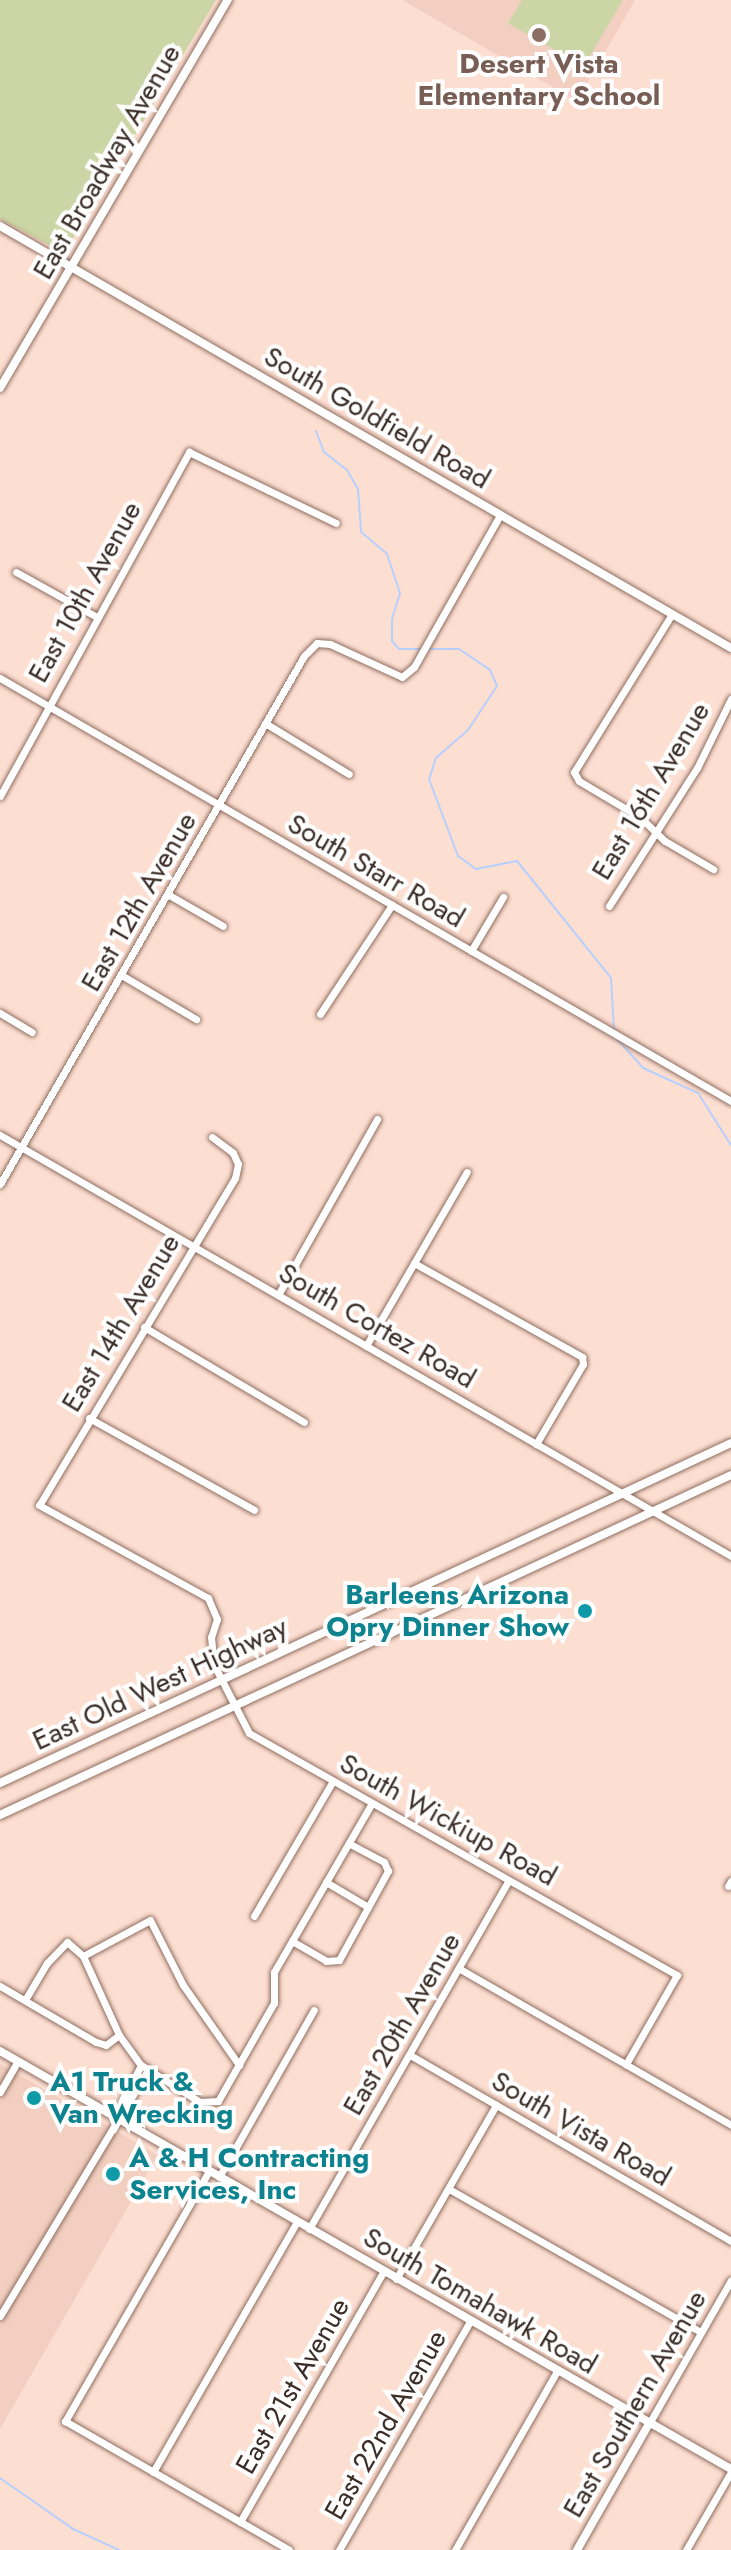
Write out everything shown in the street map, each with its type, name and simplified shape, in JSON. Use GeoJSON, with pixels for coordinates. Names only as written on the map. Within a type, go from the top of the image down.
{"type":"FeatureCollection","features":[{"type":"Feature","properties":{"kind":"main road","name":"East Broadway Avenue"},"geometry":{"type":"LineString","coordinates":[[0,388],[228,0]]}},
{"type":"Feature","properties":{"kind":"main road","name":"South Goldfield Road"},"geometry":{"type":"LineString","coordinates":[[0,226],[731,648]]}},
{"type":"Feature","properties":{"kind":"main road","name":"East Old West Highway"},"geometry":{"type":"LineString","coordinates":[[0,1783],[731,1443]]}},
{"type":"Feature","properties":{"kind":"main road","name":"East Old West Highway"},"geometry":{"type":"LineString","coordinates":[[0,1815],[731,1475]]}},
{"type":"Feature","properties":{"kind":"main road","name":"South Tomahawk Road"},"geometry":{"type":"LineString","coordinates":[[0,2051],[731,2470]]}},
{"type":"Feature","properties":{"kind":"main road","name":"East Southern Avenue"},"geometry":{"type":"LineString","coordinates":[[577,2550],[650,2422]]}},
{"type":"Feature","properties":{"kind":"street","name":"East 10th Avenue"},"geometry":{"type":"LineString","coordinates":[[0,796],[95,616],[189,452],[336,523]]}},
{"type":"Feature","properties":{"kind":"street","name":"East 12th Avenue"},"geometry":{"type":"LineString","coordinates":[[0,1184],[123,976],[304,656],[317,643],[330,644],[402,677],[414,667],[500,515]]}},
{"type":"Feature","properties":{"kind":"street"},"geometry":{"type":"LineString","coordinates":[[16,572],[95,616]]}},
{"type":"Feature","properties":{"kind":"street"},"geometry":{"type":"LineString","coordinates":[[672,614],[576,761],[574,772],[579,781],[713,869]]}},
{"type":"Feature","properties":{"kind":"street","name":"South Starr Road"},"geometry":{"type":"LineString","coordinates":[[0,678],[731,1101]]}},
{"type":"Feature","properties":{"kind":"street","name":"East 16th Avenue"},"geometry":{"type":"LineString","coordinates":[[609,906],[697,768],[731,699]]}},
{"type":"Feature","properties":{"kind":"street"},"geometry":{"type":"LineString","coordinates":[[265,723],[349,774]]}},
{"type":"Feature","properties":{"kind":"street"},"geometry":{"type":"LineString","coordinates":[[169,895],[223,926]]}},
{"type":"Feature","properties":{"kind":"street"},"geometry":{"type":"LineString","coordinates":[[471,951],[503,897]]}},
{"type":"Feature","properties":{"kind":"street"},"geometry":{"type":"LineString","coordinates":[[320,1014],[392,905]]}},
{"type":"Feature","properties":{"kind":"street"},"geometry":{"type":"LineString","coordinates":[[123,976],[196,1019]]}},
{"type":"Feature","properties":{"kind":"street"},"geometry":{"type":"LineString","coordinates":[[0,1013],[32,1032]]}},
{"type":"Feature","properties":{"kind":"street"},"geometry":{"type":"LineString","coordinates":[[278,1295],[377,1119]]}},
{"type":"Feature","properties":{"kind":"street","name":"South Cortez Road"},"geometry":{"type":"LineString","coordinates":[[0,1135],[731,1556]]}},
{"type":"Feature","properties":{"kind":"street","name":"East 14th Avenue"},"geometry":{"type":"LineString","coordinates":[[39,1505],[235,1178],[238,1164],[212,1137]]}},
{"type":"Feature","properties":{"kind":"street"},"geometry":{"type":"LineString","coordinates":[[366,1346],[467,1172]]}},
{"type":"Feature","properties":{"kind":"street"},"geometry":{"type":"LineString","coordinates":[[414,1263],[582,1357],[583,1364],[536,1444]]}},
{"type":"Feature","properties":{"kind":"street"},"geometry":{"type":"LineString","coordinates":[[144,1327],[304,1422]]}},
{"type":"Feature","properties":{"kind":"street"},"geometry":{"type":"LineString","coordinates":[[89,1418],[254,1510]]}},
{"type":"Feature","properties":{"kind":"street","name":"South Wickiup Road"},"geometry":{"type":"LineString","coordinates":[[39,1505],[208,1598],[217,1619],[210,1652],[249,1733],[677,1975],[626,2064]]}},
{"type":"Feature","properties":{"kind":"street"},"geometry":{"type":"LineString","coordinates":[[254,1916],[333,1781]]}},
{"type":"Feature","properties":{"kind":"street"},"geometry":{"type":"LineString","coordinates":[[25,2000],[47,1963],[67,1942],[83,1956],[119,2035],[144,2068],[200,2102],[213,2104],[274,2003],[271,1984],[292,1941],[372,1803]]}},
{"type":"Feature","properties":{"kind":"street"},"geometry":{"type":"LineString","coordinates":[[292,1941],[335,1961],[368,1907],[388,1871],[384,1862],[349,1843]]}},
{"type":"Feature","properties":{"kind":"street","name":"East 20th Avenue"},"geometry":{"type":"LineString","coordinates":[[309,2229],[508,1881]]}},
{"type":"Feature","properties":{"kind":"street"},"geometry":{"type":"LineString","coordinates":[[326,1882],[368,1907]]}},
{"type":"Feature","properties":{"kind":"street"},"geometry":{"type":"LineString","coordinates":[[83,1956],[150,1920],[183,1985],[239,2065]]}},
{"type":"Feature","properties":{"kind":"street"},"geometry":{"type":"LineString","coordinates":[[460,1969],[731,2125]]}},
{"type":"Feature","properties":{"kind":"street"},"geometry":{"type":"LineString","coordinates":[[0,1986],[96,2042],[106,2045],[119,2035]]}},
{"type":"Feature","properties":{"kind":"street"},"geometry":{"type":"LineString","coordinates":[[219,2177],[314,2010]]}},
{"type":"Feature","properties":{"kind":"street","name":"South Vista Road"},"geometry":{"type":"LineString","coordinates":[[410,2055],[731,2241]]}},
{"type":"Feature","properties":{"kind":"street"},"geometry":{"type":"LineString","coordinates":[[0,2092],[18,2061]]}},
{"type":"Feature","properties":{"kind":"street"},"geometry":{"type":"LineString","coordinates":[[0,2316],[144,2068]]}},
{"type":"Feature","properties":{"kind":"street"},"geometry":{"type":"LineString","coordinates":[[396,2279],[496,2105]]}},
{"type":"Feature","properties":{"kind":"street"},"geometry":{"type":"LineString","coordinates":[[209,2171],[65,2421],[289,2550]]}},
{"type":"Feature","properties":{"kind":"street"},"geometry":{"type":"LineString","coordinates":[[449,2189],[701,2332]]}},
{"type":"Feature","properties":{"kind":"street"},"geometry":{"type":"LineString","coordinates":[[153,2472],[297,2222]]}},
{"type":"Feature","properties":{"kind":"street","name":"East 21st Avenue"},"geometry":{"type":"LineString","coordinates":[[240,2522],[384,2271]]}},
{"type":"Feature","properties":{"kind":"street","name":"East Southern Avenue"},"geometry":{"type":"LineString","coordinates":[[650,2422],[731,2280]]}},
{"type":"Feature","properties":{"kind":"street","name":"East 22nd Avenue"},"geometry":{"type":"LineString","coordinates":[[339,2550],[470,2321]]}},
{"type":"Feature","properties":{"kind":"street"},"geometry":{"type":"LineString","coordinates":[[455,2550],[557,2371]]}},
{"type":"Feature","properties":{"kind":"street"},"geometry":{"type":"LineString","coordinates":[[686,2550],[731,2470]]}},
{"type":"Feature","properties":{"kind":"shaded area","name":"Desert Vista Elementary School"},"geometry":{"type":"Polygon","coordinates":[[[402,0],[635,0],[577,101],[402,0]]]}},
{"type":"Feature","properties":{"kind":"shaded area"},"geometry":{"type":"Polygon","coordinates":[[[0,2064],[158,2155],[0,2429],[0,2064]]]}},
{"type":"Feature","properties":{"kind":"green space"},"geometry":{"type":"Polygon","coordinates":[[[0,0],[216,0],[64,253],[0,219],[0,0]]]}},
{"type":"Feature","properties":{"kind":"green space"},"geometry":{"type":"Polygon","coordinates":[[[522,0],[623,0],[587,61],[579,64],[508,23],[522,0]]]}},
{"type":"Feature","properties":{"kind":"waterway"},"geometry":{"type":"LineString","coordinates":[[316,431],[324,452],[347,470],[358,489],[361,532],[387,554],[400,593],[392,619],[392,641],[399,649],[421,649]]}},
{"type":"Feature","properties":{"kind":"waterway"},"geometry":{"type":"LineString","coordinates":[[428,649],[459,649],[490,670],[497,686],[468,730],[436,758],[429,779],[458,856],[476,869],[517,861],[611,978],[614,1030]]}},
{"type":"Feature","properties":{"kind":"waterway"},"geometry":{"type":"LineString","coordinates":[[618,1040],[643,1068],[698,1093],[731,1145]]}},
{"type":"Feature","properties":{"kind":"waterway"},"geometry":{"type":"LineString","coordinates":[[0,2478],[73,2529],[119,2550]]}},
{"type":"Feature","properties":{"kind":"place","name":"Desert Vista Elementary School"},"geometry":{"type":"Point","coordinates":[539,35]}},
{"type":"Feature","properties":{"kind":"place","name":"Barleens Arizona Opry Dinner Show"},"geometry":{"type":"Point","coordinates":[585,1611]}},
{"type":"Feature","properties":{"kind":"place","name":"A1 Truck & Van Wrecking"},"geometry":{"type":"Point","coordinates":[34,2098]}},
{"type":"Feature","properties":{"kind":"place","name":"A & H Contracting Services, Inc"},"geometry":{"type":"Point","coordinates":[113,2174]}}]}
